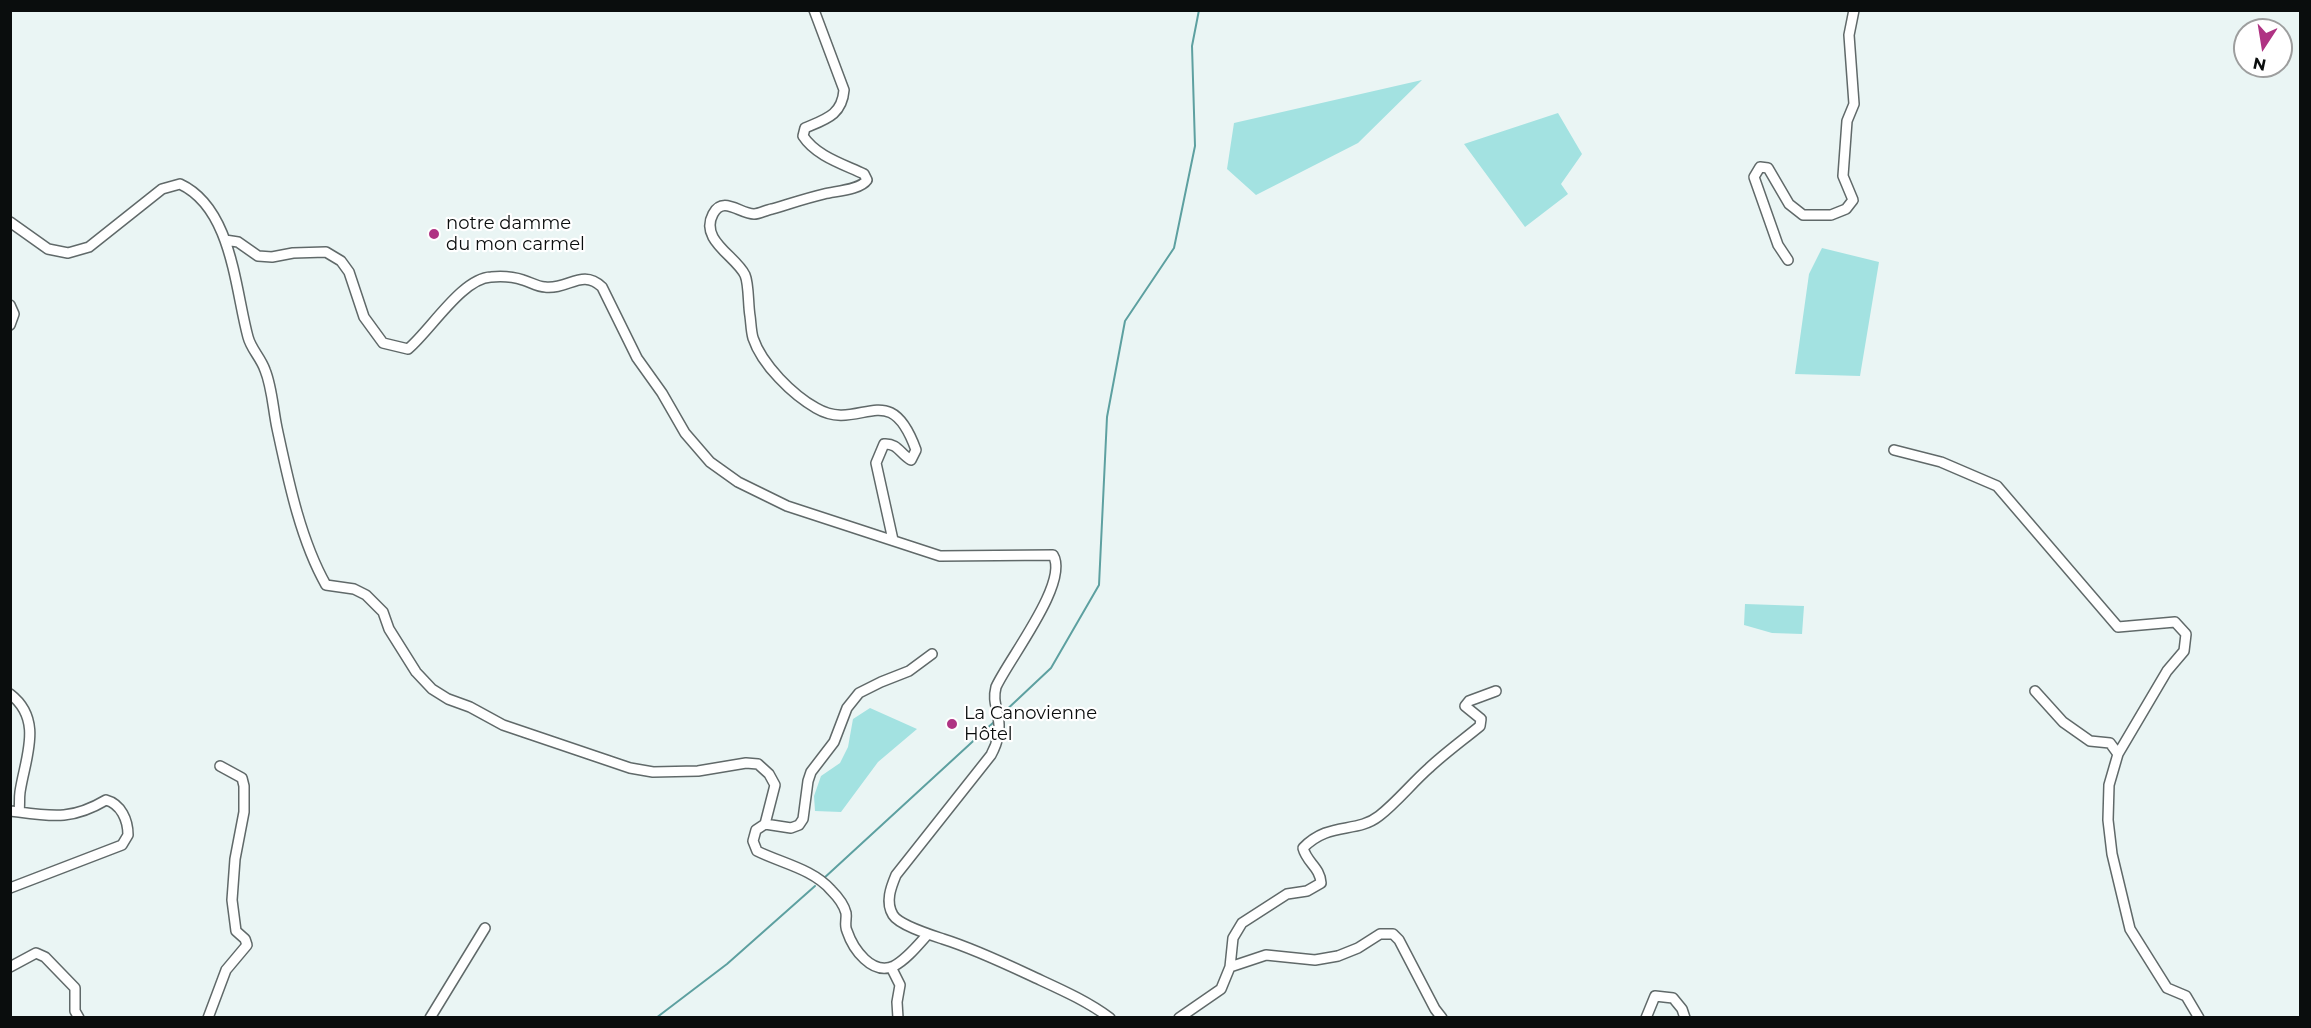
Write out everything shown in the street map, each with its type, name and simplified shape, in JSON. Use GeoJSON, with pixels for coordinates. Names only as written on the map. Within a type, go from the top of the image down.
{"type":"FeatureCollection","features":[{"type":"Feature","properties":{"kind":"street"},"geometry":{"type":"LineString","coordinates":[[814,10],[844,90],[843,101],[839,109],[805,128],[802,136],[809,146],[864,174],[867,180],[861,186],[754,214],[728,204],[719,207],[713,214],[712,234],[745,275],[753,339],[774,375],[815,408],[830,415],[851,415],[875,408],[897,416],[910,434],[916,450],[911,460],[903,456],[900,448],[890,443],[884,444],[876,463],[893,540]]}},
{"type":"Feature","properties":{"kind":"street"},"geometry":{"type":"LineString","coordinates":[[1788,260],[1778,245],[1754,177],[1760,167],[1768,168],[1789,204],[1803,215],[1831,215],[1846,209],[1853,200],[1843,176],[1846,121],[1854,104],[1849,35],[1854,10]]}},
{"type":"Feature","properties":{"kind":"street"},"geometry":{"type":"LineString","coordinates":[[10,222],[48,249],[68,253],[89,247],[162,189],[180,184],[188,188],[218,221],[225,240],[249,341],[265,370],[289,483],[317,568],[326,585],[354,589],[366,595],[383,612],[389,629],[416,672],[432,689],[448,699],[470,706],[503,725],[597,758],[642,770],[698,771],[746,763],[758,765],[769,774],[775,785],[765,824],[756,830],[753,841],[757,851],[781,863],[801,869],[829,888],[846,913],[845,927],[861,957],[876,966],[891,967],[904,959],[928,934]]}},
{"type":"Feature","properties":{"kind":"street"},"geometry":{"type":"LineString","coordinates":[[225,240],[238,242],[258,256],[272,257],[315,251],[326,252],[341,261],[350,272],[364,317],[383,343],[396,348],[408,349],[415,344],[444,308],[481,278],[492,276],[521,279],[546,288],[584,278],[594,279],[602,287],[637,358],[662,393],[685,433],[710,462],[738,482],[786,506],[940,556],[1053,555],[1056,559],[1056,576],[1039,616],[996,687],[993,698],[999,717],[998,742],[991,755],[897,875],[889,897],[893,914],[898,920],[928,934],[1003,962],[1090,1004],[1110,1017]]}},
{"type":"Feature","properties":{"kind":"street"},"geometry":{"type":"LineString","coordinates":[[10,305],[14,314],[10,325]]}},
{"type":"Feature","properties":{"kind":"street"},"geometry":{"type":"LineString","coordinates":[[1894,450],[1941,462],[1997,486],[2118,627],[2175,622],[2186,634],[2184,651],[2167,671],[2118,754],[2109,784],[2109,820],[2112,854],[2130,929],[2167,988],[2186,996],[2199,1017]]}},
{"type":"Feature","properties":{"kind":"street"},"geometry":{"type":"LineString","coordinates":[[765,824],[791,828],[800,825],[811,772],[834,742],[847,708],[859,693],[909,671],[932,654]]}},
{"type":"Feature","properties":{"kind":"street"},"geometry":{"type":"LineString","coordinates":[[1179,1017],[1221,989],[1230,967],[1233,938],[1242,923],[1287,894],[1307,891],[1321,883],[1320,875],[1306,858],[1303,848],[1325,832],[1358,825],[1377,818],[1430,767],[1480,726],[1481,719],[1465,706],[1469,701],[1496,691]]}},
{"type":"Feature","properties":{"kind":"street"},"geometry":{"type":"LineString","coordinates":[[2035,691],[2062,722],[2090,741],[2110,743],[2118,754]]}},
{"type":"Feature","properties":{"kind":"street"},"geometry":{"type":"LineString","coordinates":[[10,694],[26,710],[29,727],[27,767],[15,811],[67,816],[81,813],[110,800],[121,809],[128,835],[122,845],[10,888]]}},
{"type":"Feature","properties":{"kind":"street"},"geometry":{"type":"LineString","coordinates":[[208,1017],[226,970],[247,945],[245,939],[236,931],[232,900],[237,849],[244,812],[244,786],[242,778],[220,765]]}},
{"type":"Feature","properties":{"kind":"street"},"geometry":{"type":"LineString","coordinates":[[430,1017],[485,928]]}},
{"type":"Feature","properties":{"kind":"street"},"geometry":{"type":"LineString","coordinates":[[1230,967],[1266,955],[1315,960],[1338,956],[1358,948],[1380,934],[1393,934],[1399,940],[1435,1010],[1442,1017]]}},
{"type":"Feature","properties":{"kind":"street"},"geometry":{"type":"LineString","coordinates":[[10,967],[36,953],[45,957],[75,988],[75,1011],[79,1017]]}},
{"type":"Feature","properties":{"kind":"street"},"geometry":{"type":"LineString","coordinates":[[891,967],[900,985],[897,1002],[898,1017]]}},
{"type":"Feature","properties":{"kind":"street"},"geometry":{"type":"LineString","coordinates":[[1646,1017],[1655,996],[1673,998],[1683,1009],[1685,1017]]}},
{"type":"Feature","properties":{"kind":"shaded area"},"geometry":{"type":"Polygon","coordinates":[[[1422,80],[1358,143],[1256,195],[1227,169],[1234,123],[1422,80]]]}},
{"type":"Feature","properties":{"kind":"shaded area"},"geometry":{"type":"Polygon","coordinates":[[[1558,113],[1582,154],[1561,184],[1568,194],[1525,227],[1464,144],[1558,113]]]}},
{"type":"Feature","properties":{"kind":"shaded area"},"geometry":{"type":"Polygon","coordinates":[[[1822,248],[1879,262],[1860,376],[1795,374],[1809,274],[1822,248]]]}},
{"type":"Feature","properties":{"kind":"shaded area"},"geometry":{"type":"Polygon","coordinates":[[[1745,604],[1804,606],[1802,634],[1772,633],[1744,625],[1745,604]]]}},
{"type":"Feature","properties":{"kind":"shaded area"},"geometry":{"type":"Polygon","coordinates":[[[870,708],[917,729],[878,762],[841,812],[815,811],[814,796],[821,776],[840,763],[848,747],[853,719],[870,708]]]}},
{"type":"Feature","properties":{"kind":"waterway"},"geometry":{"type":"LineString","coordinates":[[1001,715],[1051,668],[1099,585],[1107,417],[1125,321],[1174,248],[1195,146],[1192,46],[1199,10]]}},
{"type":"Feature","properties":{"kind":"waterway"},"geometry":{"type":"LineString","coordinates":[[823,879],[995,721]]}},
{"type":"Feature","properties":{"kind":"waterway"},"geometry":{"type":"LineString","coordinates":[[656,1018],[727,964],[815,886]]}},
{"type":"Feature","properties":{"kind":"place","name":"notre damme du mon carmel"},"geometry":{"type":"Point","coordinates":[434,234]}},
{"type":"Feature","properties":{"kind":"place","name":"La Canovienne Hôtel"},"geometry":{"type":"Point","coordinates":[952,724]}}]}
